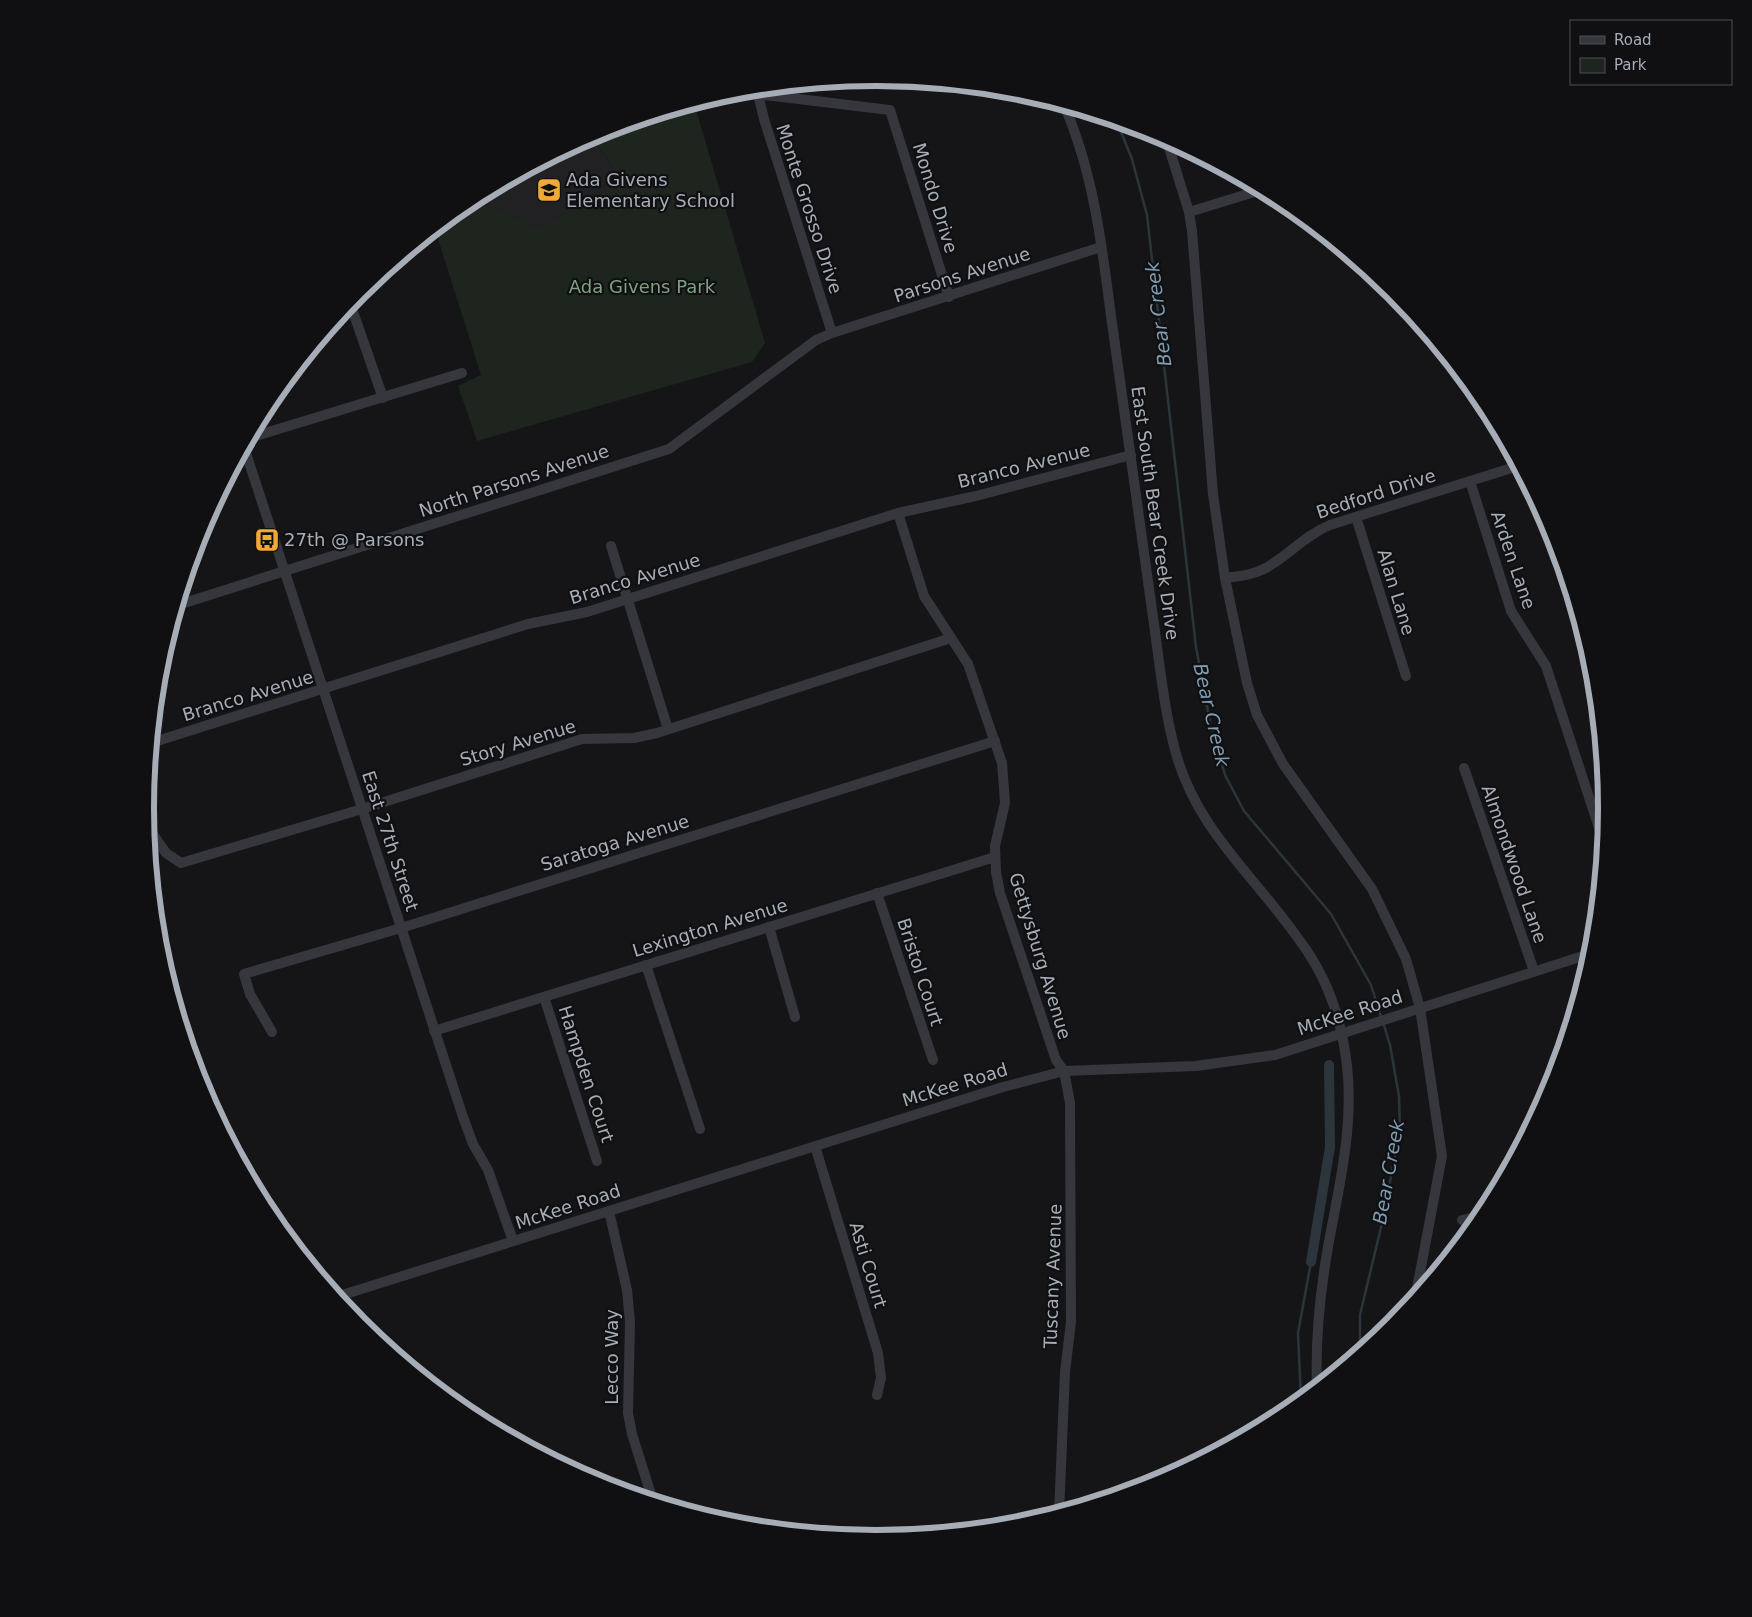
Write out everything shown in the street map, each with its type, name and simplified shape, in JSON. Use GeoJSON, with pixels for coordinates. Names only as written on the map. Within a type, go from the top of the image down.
{"type":"FeatureCollection","features":[{"type":"Feature","properties":{"kind":"street","name":"Mondo Drive"},"geometry":{"type":"LineString","coordinates":[[771,94],[890,110],[949,296]]}},
{"type":"Feature","properties":{"kind":"street","name":"Monte Grosso Drive"},"geometry":{"type":"LineString","coordinates":[[758,96],[832,333]]}},
{"type":"Feature","properties":{"kind":"street","name":"East South Bear Creek Drive"},"geometry":{"type":"LineString","coordinates":[[1067,112],[1077,134],[1087,172],[1101,246],[1169,720],[1184,777],[1206,822],[1303,944],[1327,990],[1342,1034],[1349,1093],[1348,1134],[1318,1315],[1317,1380]]}},
{"type":"Feature","properties":{"kind":"street"},"geometry":{"type":"LineString","coordinates":[[1169,149],[1188,212],[1213,494],[1225,578],[1247,683],[1258,716],[1283,764],[1372,889],[1406,959],[1420,1008],[1442,1156],[1416,1288]]}},
{"type":"Feature","properties":{"kind":"street"},"geometry":{"type":"LineString","coordinates":[[1188,212],[1252,193]]}},
{"type":"Feature","properties":{"kind":"street","name":"Parsons Avenue"},"geometry":{"type":"LineString","coordinates":[[832,333],[1101,246]]}},
{"type":"Feature","properties":{"kind":"street"},"geometry":{"type":"LineString","coordinates":[[353,311],[383,398]]}},
{"type":"Feature","properties":{"kind":"street","name":"North Parsons Avenue"},"geometry":{"type":"LineString","coordinates":[[184,602],[669,449],[816,340],[832,333]]}},
{"type":"Feature","properties":{"kind":"street"},"geometry":{"type":"LineString","coordinates":[[258,435],[462,373]]}},
{"type":"Feature","properties":{"kind":"street","name":"East 27th Street"},"geometry":{"type":"LineString","coordinates":[[247,455],[462,1117],[473,1144],[488,1170],[513,1242]]}},
{"type":"Feature","properties":{"kind":"street","name":"Branco Avenue"},"geometry":{"type":"LineString","coordinates":[[157,741],[528,624],[587,612],[898,513],[976,496],[1131,456]]}},
{"type":"Feature","properties":{"kind":"street","name":"Bedford Drive"},"geometry":{"type":"LineString","coordinates":[[1225,578],[1244,576],[1265,569],[1314,532],[1512,468]]}},
{"type":"Feature","properties":{"kind":"street","name":"Arden Lane"},"geometry":{"type":"LineString","coordinates":[[1470,481],[1511,611],[1546,666],[1598,824]]}},
{"type":"Feature","properties":{"kind":"street","name":"Gettysburg Avenue"},"geometry":{"type":"LineString","coordinates":[[898,513],[924,596],[968,664],[995,741],[1004,775],[1005,804],[998,830],[995,857],[1000,893],[1056,1060],[1064,1071]]}},
{"type":"Feature","properties":{"kind":"street","name":"Alan Lane"},"geometry":{"type":"LineString","coordinates":[[1356,517],[1406,676]]}},
{"type":"Feature","properties":{"kind":"street"},"geometry":{"type":"LineString","coordinates":[[611,546],[668,729]]}},
{"type":"Feature","properties":{"kind":"street","name":"Story Avenue"},"geometry":{"type":"LineString","coordinates":[[155,837],[166,853],[181,864],[582,739],[634,738],[668,729],[951,638]]}},
{"type":"Feature","properties":{"kind":"street","name":"Saratoga Avenue"},"geometry":{"type":"LineString","coordinates":[[272,1032],[250,994],[244,974],[401,928],[995,741]]}},
{"type":"Feature","properties":{"kind":"street","name":"Almondwood Lane"},"geometry":{"type":"LineString","coordinates":[[1464,768],[1534,971]]}},
{"type":"Feature","properties":{"kind":"street","name":"Lexington Avenue"},"geometry":{"type":"LineString","coordinates":[[434,1031],[995,857]]}},
{"type":"Feature","properties":{"kind":"street","name":"Bristol Court"},"geometry":{"type":"LineString","coordinates":[[878,893],[932,1060]]}},
{"type":"Feature","properties":{"kind":"street"},"geometry":{"type":"LineString","coordinates":[[769,927],[795,1017]]}},
{"type":"Feature","properties":{"kind":"street","name":"McKee Road"},"geometry":{"type":"LineString","coordinates":[[342,1295],[958,1100],[1064,1071],[1196,1066],[1275,1055],[1582,956]]}},
{"type":"Feature","properties":{"kind":"street"},"geometry":{"type":"LineString","coordinates":[[646,965],[700,1129]]}},
{"type":"Feature","properties":{"kind":"street","name":"Hampden Court"},"geometry":{"type":"LineString","coordinates":[[544,997],[597,1161]]}},
{"type":"Feature","properties":{"kind":"street","name":"Tuscany Avenue"},"geometry":{"type":"LineString","coordinates":[[1060,1507],[1065,1372],[1072,1322],[1071,1116],[1064,1071]]}},
{"type":"Feature","properties":{"kind":"street","name":"Asti Court"},"geometry":{"type":"LineString","coordinates":[[815,1146],[878,1353],[880,1378],[877,1395]]}},
{"type":"Feature","properties":{"kind":"street","name":"Lecco Way"},"geometry":{"type":"LineString","coordinates":[[609,1211],[627,1290],[630,1322],[628,1412],[632,1434],[651,1494]]}},
{"type":"Feature","properties":{"kind":"street"},"geometry":{"type":"LineString","coordinates":[[1462,1220],[1471,1218]]}},
{"type":"Feature","properties":{"kind":"shaded area","name":"Ada Givens Elementary School"},"geometry":{"type":"Polygon","coordinates":[[[596,143],[623,180],[540,230],[481,204],[515,183],[596,143]]]}},
{"type":"Feature","properties":{"kind":"green space","name":"Ada Givens Park"},"geometry":{"type":"Polygon","coordinates":[[[696,109],[765,343],[752,362],[477,441],[458,386],[481,375],[437,235],[481,204],[540,229],[623,180],[596,143],[644,125],[696,109]]]}},
{"type":"Feature","properties":{"kind":"waterway","name":"Bear Creek"},"geometry":{"type":"LineString","coordinates":[[1120,129],[1132,159],[1147,215],[1196,647],[1210,722],[1225,775],[1244,811],[1331,914],[1371,985],[1381,1017]]}},
{"type":"Feature","properties":{"kind":"waterway","name":"Bear Creek"},"geometry":{"type":"LineString","coordinates":[[1360,1344],[1360,1315],[1383,1219],[1400,1129],[1399,1096],[1390,1045],[1383,1022]]}},
{"type":"Feature","properties":{"kind":"waterway"},"geometry":{"type":"LineString","coordinates":[[1311,1262],[1330,1147],[1329,1065]]}},
{"type":"Feature","properties":{"kind":"waterway"},"geometry":{"type":"LineString","coordinates":[[1301,1392],[1298,1333],[1311,1262]]}},
{"type":"Feature","properties":{"kind":"place","name":"Ada Givens Elementary School"},"geometry":{"type":"Point","coordinates":[549,190]}},
{"type":"Feature","properties":{"kind":"place","name":"27th @ Parsons"},"geometry":{"type":"Point","coordinates":[267,540]}}]}
